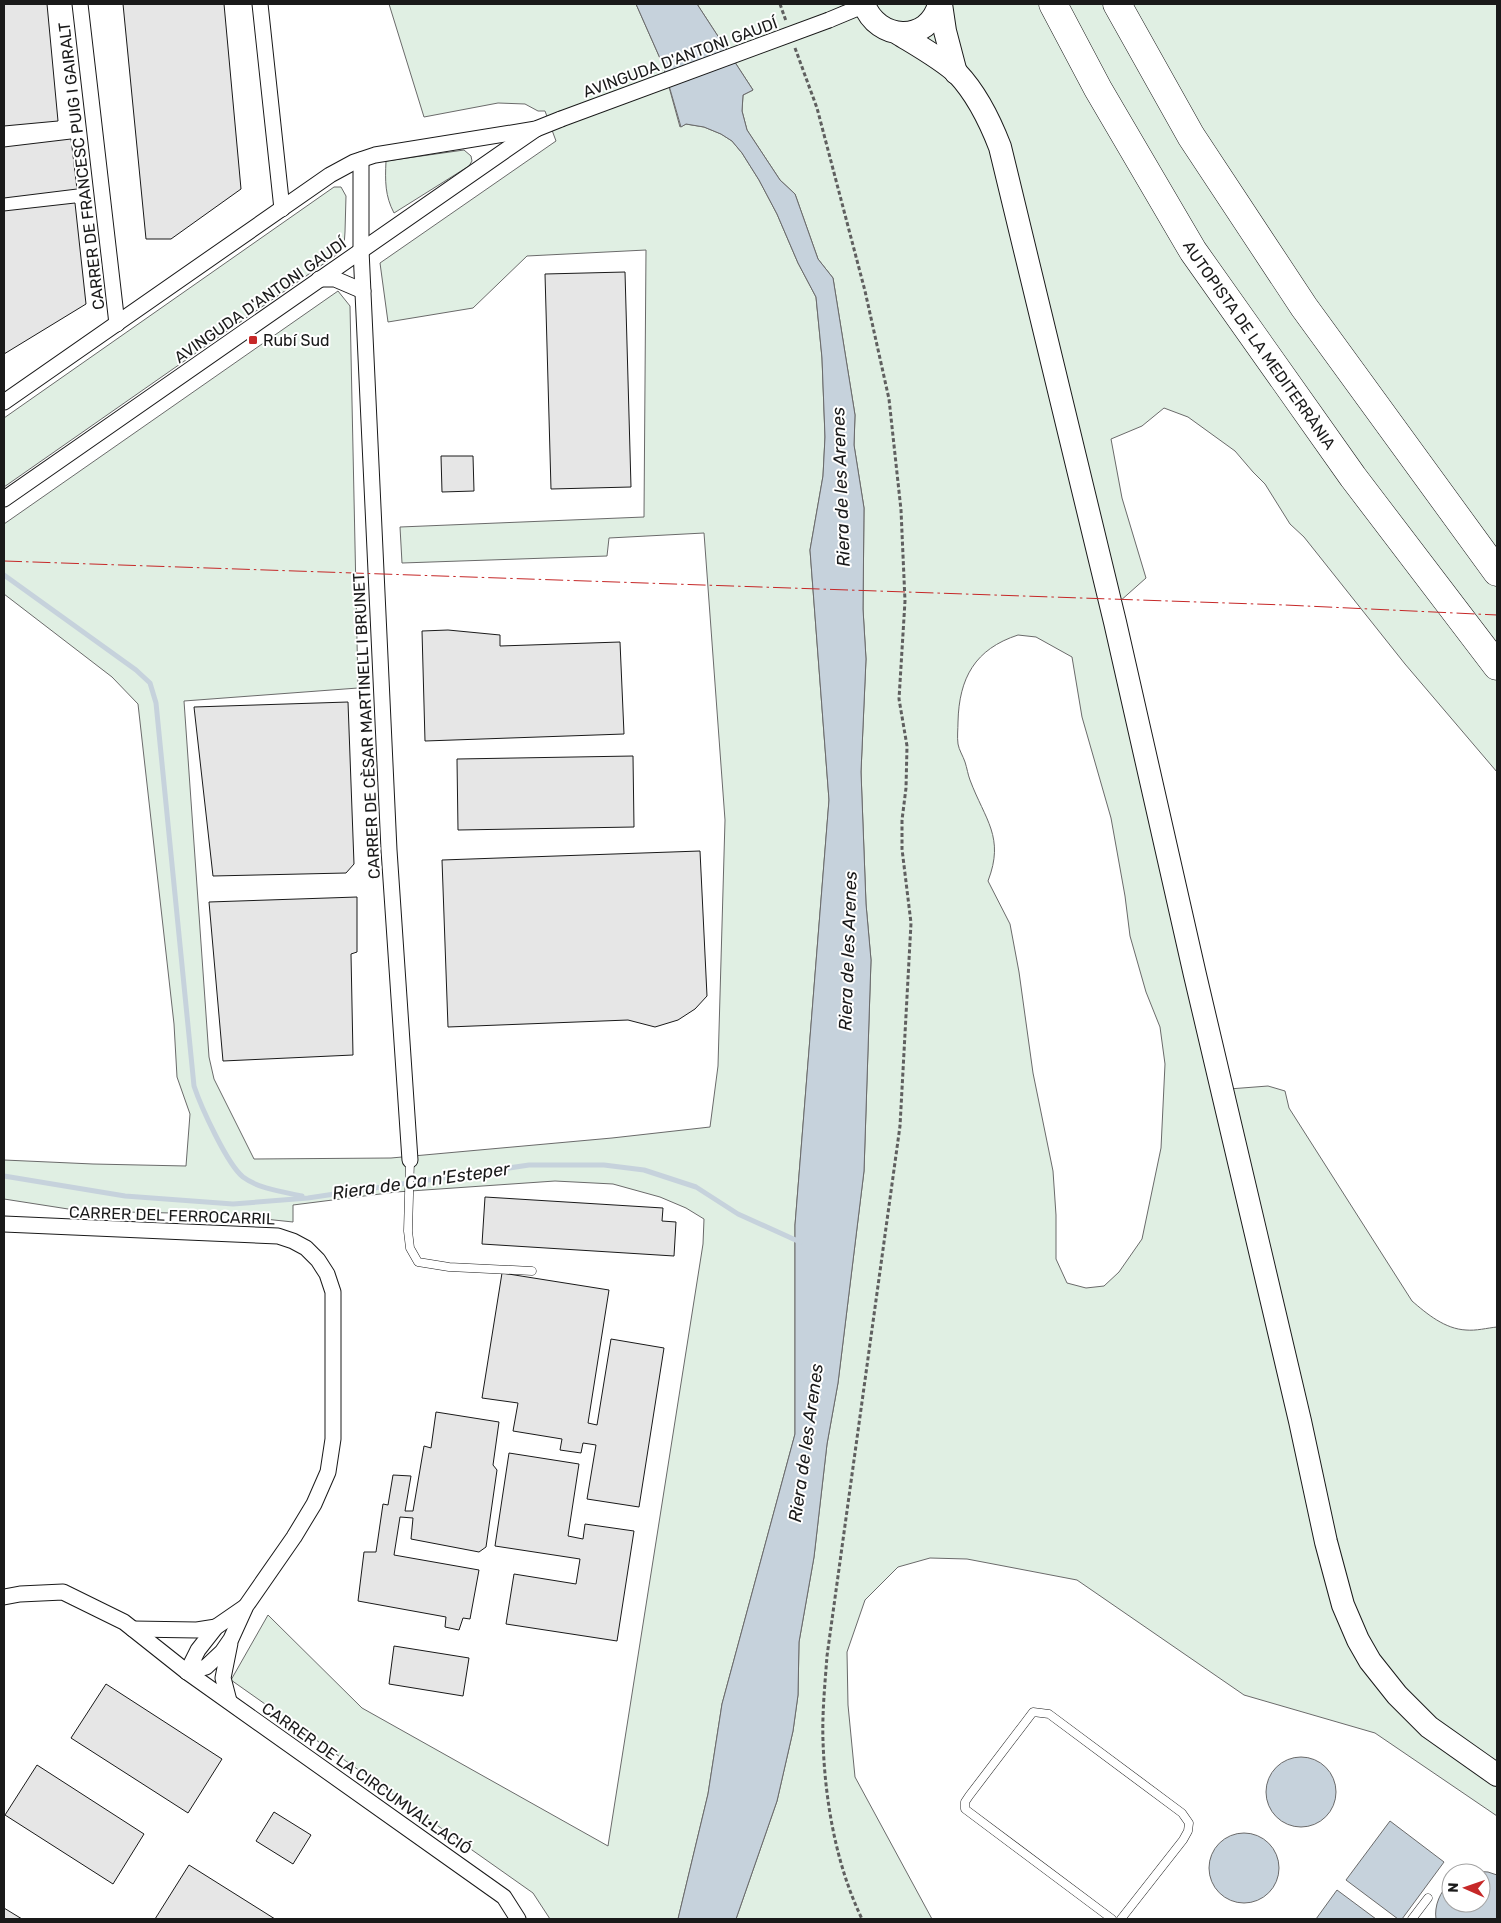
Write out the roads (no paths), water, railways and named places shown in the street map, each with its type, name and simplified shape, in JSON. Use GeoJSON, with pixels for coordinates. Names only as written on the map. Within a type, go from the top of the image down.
{"type":"FeatureCollection","features":[{"type":"Feature","properties":{"kind":"highway","name":"AUTOPISTA DE LA MEDITERRÀNIA"},"geometry":{"type":"LineString","coordinates":[[1053,4],[1098,89],[1193,250],[1353,477],[1497,666]]}},
{"type":"Feature","properties":{"kind":"highway"},"geometry":{"type":"LineString","coordinates":[[1117,4],[1191,136],[1304,307],[1497,572]]}},
{"type":"Feature","properties":{"kind":"main road"},"geometry":{"type":"LineString","coordinates":[[864,4],[872,19],[880,26],[899,34],[956,73],[975,96],[990,121],[1000,147],[1117,632],[1195,975],[1300,1421],[1326,1542],[1343,1605],[1358,1640],[1370,1661],[1397,1695],[1429,1727],[1497,1775]]}},
{"type":"Feature","properties":{"kind":"main road"},"geometry":{"type":"LineString","coordinates":[[899,34],[922,28],[936,14],[940,4]]}},
{"type":"Feature","properties":{"kind":"main road"},"geometry":{"type":"LineString","coordinates":[[940,4],[956,73]]}},
{"type":"Feature","properties":{"kind":"street","name":"CARRER DE FRANCESC PUIG I GAIRALT"},"geometry":{"type":"LineString","coordinates":[[80,4],[117,324]]}},
{"type":"Feature","properties":{"kind":"street"},"geometry":{"type":"LineString","coordinates":[[260,4],[282,209]]}},
{"type":"Feature","properties":{"kind":"street","name":"AVINGUDA D'ANTONI GAUDÍ"},"geometry":{"type":"LineString","coordinates":[[4,402],[330,175],[361,160],[375,155],[536,129],[829,20],[864,4]]}},
{"type":"Feature","properties":{"kind":"street","name":"AVINGUDA D'ANTONI GAUDÍ"},"geometry":{"type":"LineString","coordinates":[[4,499],[536,129]]}},
{"type":"Feature","properties":{"kind":"street","name":"CARRER DE CÈSAR MARTINELL I BRUNET"},"geometry":{"type":"LineString","coordinates":[[361,160],[361,250],[389,850],[410,1160]]}},
{"type":"Feature","properties":{"kind":"street"},"geometry":{"type":"LineString","coordinates":[[319,279],[335,279],[363,291]]}},
{"type":"Feature","properties":{"kind":"street","name":"CARRER DEL FERROCARRIL"},"geometry":{"type":"LineString","coordinates":[[4,1224],[278,1236],[306,1248],[318,1260],[327,1274],[333,1292],[334,1379],[333,1439],[328,1472],[309,1512],[246,1606],[231,1639],[222,1652],[206,1667],[187,1672]]}},
{"type":"Feature","properties":{"kind":"street","name":"CARRER DE LA CIRCUMVAL·LACIÓ"},"geometry":{"type":"LineString","coordinates":[[4,1597],[20,1594],[63,1592],[124,1622],[187,1672],[504,1897],[518,1919]]}},
{"type":"Feature","properties":{"kind":"street","name":"CARRER DEL FERROCARRIL"},"geometry":{"type":"LineString","coordinates":[[187,1672],[198,1650],[216,1627],[246,1606]]}},
{"type":"Feature","properties":{"kind":"street","name":"CARRER DEL FERROCARRIL"},"geometry":{"type":"LineString","coordinates":[[133,1629],[197,1630],[216,1627]]}},
{"type":"Feature","properties":{"kind":"street","name":"CARRER DEL FERROCARRIL"},"geometry":{"type":"LineString","coordinates":[[229,1701],[223,1678],[231,1639]]}},
{"type":"Feature","properties":{"kind":"lane"},"geometry":{"type":"LineString","coordinates":[[410,1160],[408,1231],[410,1248],[418,1262],[449,1267],[532,1271]]}},
{"type":"Feature","properties":{"kind":"lane"},"geometry":{"type":"LineString","coordinates":[[1112,1919],[965,1809],[965,1802],[969,1796],[1033,1712],[1049,1714],[1182,1813],[1189,1823],[1188,1831],[1183,1840],[1121,1919]]}},
{"type":"Feature","properties":{"kind":"lane"},"geometry":{"type":"LineString","coordinates":[[1412,1919],[1428,1898]]}},
{"type":"Feature","properties":{"kind":"water","name":"Riera de les Arenes"},"geometry":{"type":"Polygon","coordinates":[[[636,4],[697,4],[753,90],[743,95],[742,111],[747,130],[780,180],[795,194],[818,259],[833,278],[855,415],[854,445],[864,508],[863,609],[866,659],[861,772],[866,904],[871,960],[864,1171],[838,1383],[827,1444],[814,1557],[799,1642],[798,1695],[793,1731],[777,1801],[736,1919],[678,1919],[708,1794],[722,1704],[795,1434],[795,1225],[829,800],[810,550],[823,476],[825,437],[822,358],[816,297],[798,263],[777,214],[759,180],[732,141],[704,127],[686,124],[681,127],[663,65],[636,4]]]}},
{"type":"Feature","properties":{"kind":"water"},"geometry":{"type":"Polygon","coordinates":[[[1294,1757],[1308,1757],[1321,1763],[1330,1772],[1336,1785],[1334,1805],[1326,1817],[1308,1827],[1294,1827],[1281,1821],[1272,1812],[1266,1799],[1266,1785],[1272,1772],[1281,1763],[1294,1757]]]}},
{"type":"Feature","properties":{"kind":"water"},"geometry":{"type":"Polygon","coordinates":[[[1390,1821],[1444,1862],[1441,1863],[1441,1866],[1402,1919],[1398,1919],[1346,1880],[1390,1821]]]}},
{"type":"Feature","properties":{"kind":"water"},"geometry":{"type":"Polygon","coordinates":[[[1251,1833],[1264,1839],[1273,1848],[1277,1854],[1279,1868],[1277,1882],[1269,1893],[1258,1901],[1237,1903],[1230,1901],[1219,1893],[1211,1882],[1209,1861],[1211,1854],[1219,1843],[1230,1835],[1251,1833]]]}},
{"type":"Feature","properties":{"kind":"water"},"geometry":{"type":"Polygon","coordinates":[[[1491,1873],[1497,1875],[1497,1919],[1436,1919],[1441,1895],[1441,1913],[1491,1913],[1491,1873]]]}},
{"type":"Feature","properties":{"kind":"water"},"geometry":{"type":"Polygon","coordinates":[[[1337,1890],[1376,1919],[1316,1919],[1337,1890]]]}},
{"type":"Feature","properties":{"kind":"waterway"},"geometry":{"type":"LineString","coordinates":[[4,575],[136,670],[150,683],[156,703],[194,1086],[208,1121],[222,1148],[243,1177],[264,1187],[302,1196]]}},
{"type":"Feature","properties":{"kind":"waterway","name":"Riera de Ca n'Esteper"},"geometry":{"type":"LineString","coordinates":[[4,1176],[125,1196],[233,1204],[308,1198],[529,1165],[604,1165],[644,1170],[696,1187],[738,1214],[800,1242]]}},
{"type":"Feature","properties":{"kind":"place","name":"Rubí Sud"},"geometry":{"type":"Point","coordinates":[253,340]}}]}
